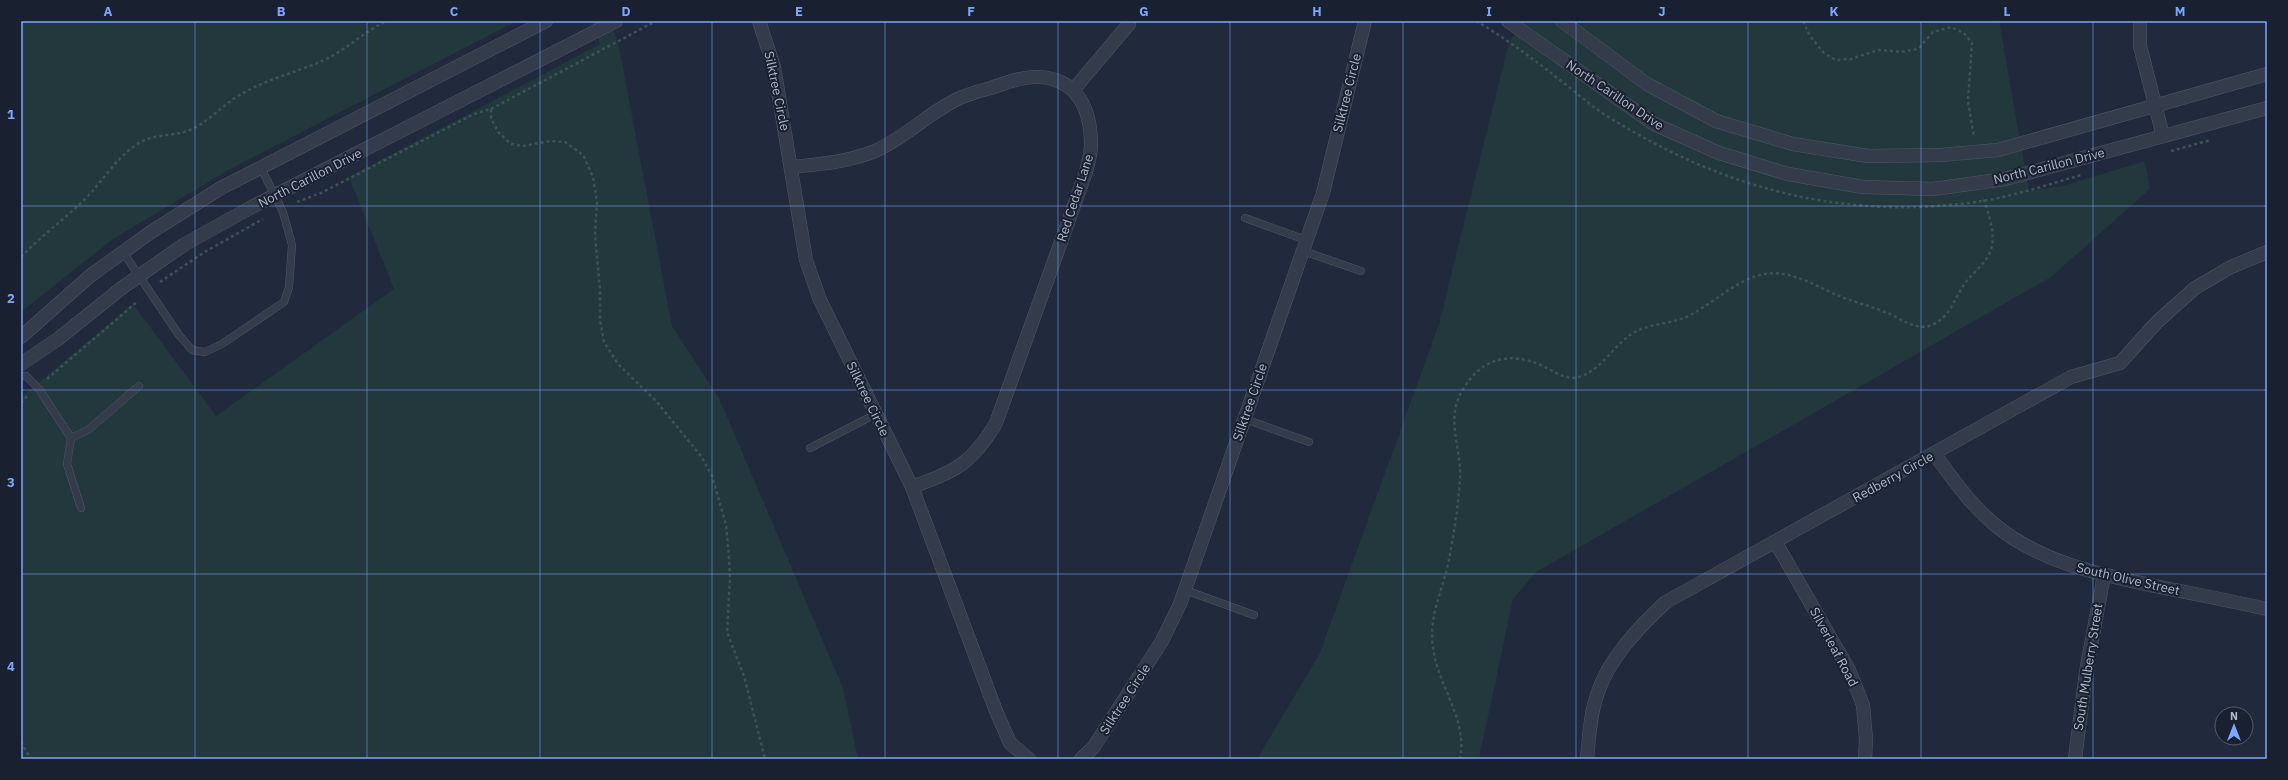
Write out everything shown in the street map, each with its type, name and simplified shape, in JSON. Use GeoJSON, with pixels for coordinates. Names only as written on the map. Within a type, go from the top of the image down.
{"type":"FeatureCollection","features":[{"type":"Feature","properties":{"kind":"street"},"geometry":{"type":"LineString","coordinates":[[21,337],[90,276],[151,232],[215,192],[546,21]]}},
{"type":"Feature","properties":{"kind":"street","name":"North Carillon Drive"},"geometry":{"type":"LineString","coordinates":[[21,364],[58,339],[138,276],[185,244],[275,196],[616,21]]}},
{"type":"Feature","properties":{"kind":"street","name":"Silktree Circle"},"geometry":{"type":"LineString","coordinates":[[759,21],[774,67],[792,167],[806,260],[820,300],[912,487],[996,712],[1010,743],[1029,759]]}},
{"type":"Feature","properties":{"kind":"street","name":"Silktree Circle"},"geometry":{"type":"LineString","coordinates":[[1081,759],[1093,748],[1162,641],[1185,590],[1323,193],[1365,21]]}},
{"type":"Feature","properties":{"kind":"street","name":"North Carillon Drive"},"geometry":{"type":"LineString","coordinates":[[1508,21],[1654,124],[1719,153],[1788,174],[1863,187],[1932,189],[2005,179],[2267,108]]}},
{"type":"Feature","properties":{"kind":"street","name":"North Carillon Drive"},"geometry":{"type":"LineString","coordinates":[[1562,21],[1647,84],[1716,121],[1793,144],[1868,156],[1941,155],[1998,150],[2267,74]]}},
{"type":"Feature","properties":{"kind":"street"},"geometry":{"type":"LineString","coordinates":[[2140,21],[2140,46],[2163,136]]}},
{"type":"Feature","properties":{"kind":"street"},"geometry":{"type":"LineString","coordinates":[[792,167],[841,161],[875,151],[901,137],[940,109],[963,96],[1019,79],[1038,77],[1056,81],[1074,89],[1129,24]]}},
{"type":"Feature","properties":{"kind":"street","name":"Red Cedar Lane"},"geometry":{"type":"LineString","coordinates":[[912,487],[950,473],[970,458],[986,441],[996,423],[1086,172],[1091,146],[1088,118],[1082,102],[1074,89]]}},
{"type":"Feature","properties":{"kind":"street","name":"Redberry Circle"},"geometry":{"type":"LineString","coordinates":[[1587,759],[1597,694],[1616,657],[1638,628],[1666,602],[1776,543],[2071,377],[2120,363],[2157,322],[2195,288],[2231,267],[2267,252]]}},
{"type":"Feature","properties":{"kind":"street","name":"South Olive Street"},"geometry":{"type":"LineString","coordinates":[[1935,454],[1966,496],[1994,524],[2031,549],[2068,565],[2104,575],[2267,609]]}},
{"type":"Feature","properties":{"kind":"street","name":"Silverleaf Road"},"geometry":{"type":"LineString","coordinates":[[1776,543],[1849,670],[1863,705],[1866,739],[1865,759]]}},
{"type":"Feature","properties":{"kind":"street","name":"South Mulberry Street"},"geometry":{"type":"LineString","coordinates":[[2075,759],[2086,672],[2104,575]]}},
{"type":"Feature","properties":{"kind":"lane"},"geometry":{"type":"LineString","coordinates":[[123,252],[179,335],[192,350],[205,352],[222,344],[284,302],[289,287],[292,245],[283,212],[261,168]]}},
{"type":"Feature","properties":{"kind":"lane"},"geometry":{"type":"LineString","coordinates":[[1245,218],[1361,271]]}},
{"type":"Feature","properties":{"kind":"lane"},"geometry":{"type":"LineString","coordinates":[[21,376],[26,376],[39,389],[71,438],[67,464],[81,508]]}},
{"type":"Feature","properties":{"kind":"lane"},"geometry":{"type":"LineString","coordinates":[[71,438],[88,430],[139,386]]}},
{"type":"Feature","properties":{"kind":"lane"},"geometry":{"type":"LineString","coordinates":[[810,448],[876,414]]}},
{"type":"Feature","properties":{"kind":"lane"},"geometry":{"type":"LineString","coordinates":[[1245,419],[1309,442]]}},
{"type":"Feature","properties":{"kind":"lane"},"geometry":{"type":"LineString","coordinates":[[1185,590],[1254,615]]}},
{"type":"Feature","properties":{"kind":"path"},"geometry":{"type":"LineString","coordinates":[[21,257],[82,202],[114,164],[136,145],[149,137],[183,133],[213,117],[238,96],[273,78],[324,60],[351,44],[364,32],[386,21]]}},
{"type":"Feature","properties":{"kind":"path"},"geometry":{"type":"LineString","coordinates":[[294,203],[321,193],[440,131],[491,108],[656,21]]}},
{"type":"Feature","properties":{"kind":"path"},"geometry":{"type":"LineString","coordinates":[[1803,21],[1810,36],[1824,53],[1836,60],[1851,60],[1878,50],[1901,52],[1918,49],[1933,32],[1951,27],[1964,33],[1972,43],[1968,101],[1974,141]]}},
{"type":"Feature","properties":{"kind":"path"},"geometry":{"type":"LineString","coordinates":[[491,108],[492,119],[499,133],[511,144],[523,146],[550,141],[565,142],[582,155],[593,177],[597,202],[595,235],[600,290],[600,319],[604,342],[618,364],[656,401],[701,456],[712,476],[726,525],[729,556],[730,578],[727,632],[744,676],[765,759]]}},
{"type":"Feature","properties":{"kind":"path"},"geometry":{"type":"LineString","coordinates":[[1460,759],[1462,750],[1459,727],[1435,664],[1432,626],[1453,538],[1460,478],[1454,430],[1454,410],[1460,393],[1472,375],[1487,364],[1502,358],[1521,358],[1543,366],[1558,375],[1570,378],[1582,376],[1598,366],[1632,333],[1658,323],[1682,319],[1749,279],[1763,274],[1784,273],[1850,301],[1884,311],[1909,325],[1921,327],[1933,325],[1945,316],[1963,286],[1988,257],[1993,241],[1992,228],[1982,194]]}},
{"type":"Feature","properties":{"kind":"path"},"geometry":{"type":"LineString","coordinates":[[160,282],[203,253],[258,224],[264,218]]}},
{"type":"Feature","properties":{"kind":"path"},"geometry":{"type":"LineString","coordinates":[[47,379],[138,301]]}},
{"type":"Feature","properties":{"kind":"path"},"geometry":{"type":"LineString","coordinates":[[21,403],[28,396]]}},
{"type":"Feature","properties":{"kind":"path"},"geometry":{"type":"LineString","coordinates":[[21,742],[30,759]]}},
{"type":"Feature","properties":{"kind":"green space"},"geometry":{"type":"Polygon","coordinates":[[[21,21],[517,21],[232,168],[113,239],[21,312],[21,21]]]}},
{"type":"Feature","properties":{"kind":"green space"},"geometry":{"type":"Polygon","coordinates":[[[591,21],[609,21],[618,42],[672,326],[719,398],[843,688],[858,759],[21,759],[21,397],[133,304],[216,416],[394,289],[349,177],[600,44],[591,21]]]}},
{"type":"Feature","properties":{"kind":"green space"},"geometry":{"type":"Polygon","coordinates":[[[1525,21],[1999,21],[2029,191],[2063,186],[2145,161],[2150,189],[2051,277],[1536,572],[1513,599],[1479,759],[1257,759],[1319,655],[1439,324],[1509,42],[1525,21]]]}}]}
